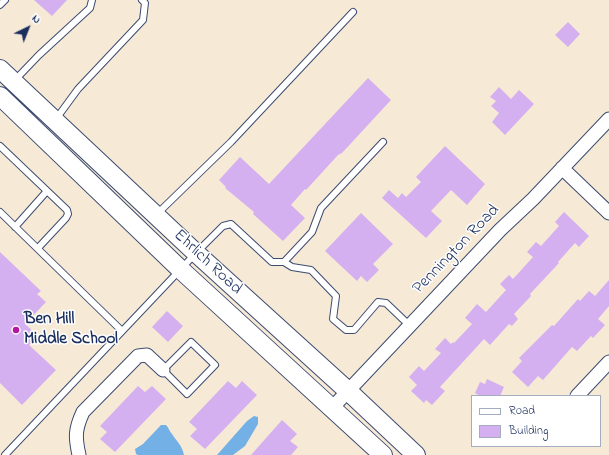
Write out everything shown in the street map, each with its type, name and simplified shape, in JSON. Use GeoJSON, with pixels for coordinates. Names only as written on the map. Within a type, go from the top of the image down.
{"type":"FeatureCollection","features":[{"type":"Feature","properties":{"kind":"main road","name":"Ehrlich Road"},"geometry":{"type":"LineString","coordinates":[[0,69],[196,253],[416,455]]}},
{"type":"Feature","properties":{"kind":"main road","name":"Ehrlich Road"},"geometry":{"type":"LineString","coordinates":[[0,96],[180,269],[383,455]]}},
{"type":"Feature","properties":{"kind":"street","name":"Pennington Road"},"geometry":{"type":"LineString","coordinates":[[332,408],[500,230],[609,119]]}},
{"type":"Feature","properties":{"kind":"street"},"geometry":{"type":"LineString","coordinates":[[562,168],[609,213]]}},
{"type":"Feature","properties":{"kind":"street"},"geometry":{"type":"LineString","coordinates":[[79,455],[75,436],[78,422],[83,412],[138,356],[147,355],[163,370]]}},
{"type":"Feature","properties":{"kind":"street"},"geometry":{"type":"LineString","coordinates":[[578,395],[609,362]]}},
{"type":"Feature","properties":{"kind":"lane"},"geometry":{"type":"LineString","coordinates":[[0,5],[5,0]]}},
{"type":"Feature","properties":{"kind":"lane"},"geometry":{"type":"LineString","coordinates":[[14,81],[39,55],[90,8],[92,0]]}},
{"type":"Feature","properties":{"kind":"lane"},"geometry":{"type":"LineString","coordinates":[[55,120],[78,89],[143,20],[144,2],[142,0]]}},
{"type":"Feature","properties":{"kind":"lane"},"geometry":{"type":"LineString","coordinates":[[156,215],[231,142],[353,12]]}},
{"type":"Feature","properties":{"kind":"lane"},"geometry":{"type":"LineString","coordinates":[[284,262],[312,232],[320,208],[383,142]]}},
{"type":"Feature","properties":{"kind":"lane"},"geometry":{"type":"LineString","coordinates":[[0,146],[67,210],[68,214],[38,248]]}},
{"type":"Feature","properties":{"kind":"lane"},"geometry":{"type":"LineString","coordinates":[[15,227],[48,191]]}},
{"type":"Feature","properties":{"kind":"lane"},"geometry":{"type":"LineString","coordinates":[[0,212],[122,331]]}},
{"type":"Feature","properties":{"kind":"lane"},"geometry":{"type":"LineString","coordinates":[[5,455],[180,269],[223,226],[231,224],[272,262],[284,262],[292,267],[311,270],[336,296],[333,319],[346,330],[354,330],[378,302],[386,303],[409,325]]}},
{"type":"Feature","properties":{"kind":"lane"},"geometry":{"type":"LineString","coordinates":[[191,342],[215,365],[187,394],[163,370],[191,342]]}},
{"type":"Feature","properties":{"kind":"water"},"geometry":{"type":"Polygon","coordinates":[[[254,416],[258,417],[258,424],[245,446],[233,455],[217,455],[247,421],[254,416]]]}},
{"type":"Feature","properties":{"kind":"water"},"geometry":{"type":"Polygon","coordinates":[[[161,425],[167,426],[181,446],[184,455],[136,454],[135,449],[143,444],[161,425]]]}},
{"type":"Feature","properties":{"kind":"building"},"geometry":{"type":"Polygon","coordinates":[[[34,0],[67,0],[52,16],[34,0]]]}},
{"type":"Feature","properties":{"kind":"building"},"geometry":{"type":"Polygon","coordinates":[[[568,22],[580,34],[568,47],[555,35],[568,22]]]}},
{"type":"Feature","properties":{"kind":"building"},"geometry":{"type":"Polygon","coordinates":[[[368,78],[391,100],[291,205],[305,218],[283,241],[253,214],[254,212],[225,188],[226,187],[219,180],[240,157],[269,184],[368,78]]]}},
{"type":"Feature","properties":{"kind":"building"},"geometry":{"type":"Polygon","coordinates":[[[499,87],[511,99],[519,90],[534,104],[505,135],[492,122],[499,113],[491,106],[496,101],[490,97],[499,87]]]}},
{"type":"Feature","properties":{"kind":"building"},"geometry":{"type":"Polygon","coordinates":[[[445,146],[485,184],[467,205],[451,190],[431,211],[442,221],[426,238],[382,198],[389,190],[398,198],[402,193],[406,197],[421,182],[416,177],[445,146]]]}},
{"type":"Feature","properties":{"kind":"building"},"geometry":{"type":"Polygon","coordinates":[[[564,212],[589,236],[579,247],[575,243],[558,262],[559,263],[530,294],[531,296],[514,314],[518,319],[512,326],[509,324],[490,345],[484,339],[440,387],[445,391],[432,405],[426,400],[424,403],[411,391],[417,385],[409,377],[419,366],[424,371],[441,353],[435,349],[445,338],[451,344],[453,342],[454,343],[472,324],[465,318],[477,304],[486,312],[506,290],[500,284],[509,275],[513,279],[533,257],[527,252],[536,242],[541,246],[559,226],[555,222],[564,212]]]}},
{"type":"Feature","properties":{"kind":"building"},"geometry":{"type":"Polygon","coordinates":[[[361,213],[393,244],[373,264],[379,270],[367,282],[361,276],[357,281],[325,251],[361,213]]]}},
{"type":"Feature","properties":{"kind":"building","name":"Ben Hill Middle School"},"geometry":{"type":"Polygon","coordinates":[[[0,252],[41,291],[37,294],[46,302],[25,324],[38,336],[29,345],[56,370],[22,405],[0,383],[0,252]]]}},
{"type":"Feature","properties":{"kind":"building"},"geometry":{"type":"Polygon","coordinates":[[[609,280],[609,306],[598,319],[605,325],[593,338],[591,336],[577,351],[572,347],[543,380],[538,376],[528,387],[512,372],[522,361],[519,358],[552,325],[554,326],[578,299],[580,301],[589,291],[595,296],[609,280]]]}},
{"type":"Feature","properties":{"kind":"building"},"geometry":{"type":"Polygon","coordinates":[[[167,311],[183,326],[168,342],[152,327],[167,311]]]}},
{"type":"Feature","properties":{"kind":"building"},"geometry":{"type":"Polygon","coordinates":[[[487,379],[504,387],[500,395],[478,395],[475,393],[480,382],[485,384],[487,379]]]}},
{"type":"Feature","properties":{"kind":"building"},"geometry":{"type":"Polygon","coordinates":[[[228,381],[236,388],[242,381],[257,395],[205,449],[190,436],[197,429],[189,422],[228,381]]]}},
{"type":"Feature","properties":{"kind":"building"},"geometry":{"type":"Polygon","coordinates":[[[138,386],[145,392],[152,386],[166,399],[115,452],[100,439],[107,432],[100,426],[138,386]]]}},
{"type":"Feature","properties":{"kind":"building"},"geometry":{"type":"Polygon","coordinates":[[[282,420],[297,434],[290,441],[298,447],[291,455],[251,455],[282,420]]]}},
{"type":"Feature","properties":{"kind":"place","name":"Ben Hill Middle School"},"geometry":{"type":"Point","coordinates":[16,330]}}]}
